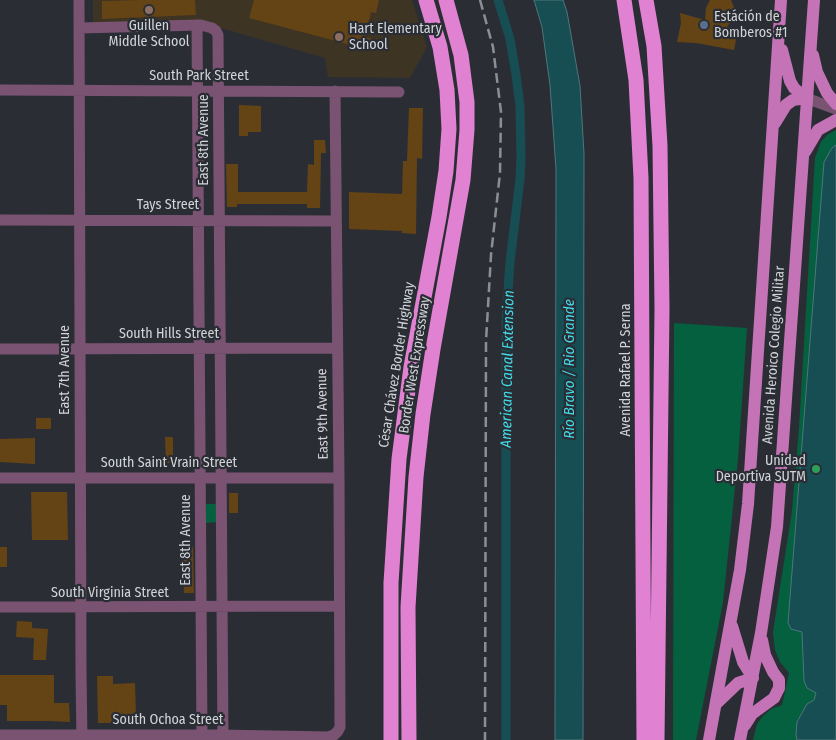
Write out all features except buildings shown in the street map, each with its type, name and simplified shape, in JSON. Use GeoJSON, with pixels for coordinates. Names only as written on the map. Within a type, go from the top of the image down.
{"type":"FeatureCollection","features":[{"type":"Feature","properties":{"kind":"highway","name":"César Chávez Border Highway"},"geometry":{"type":"LineString","coordinates":[[391,740],[391,583],[399,459],[412,357],[446,171],[449,129],[447,90],[440,47],[426,0]]}},
{"type":"Feature","properties":{"kind":"highway","name":"Border West Expressway"},"geometry":{"type":"LineString","coordinates":[[409,740],[408,607],[416,477],[432,349],[462,189],[467,139],[467,102],[464,75],[456,31],[446,0]]}},
{"type":"Feature","properties":{"kind":"highway","name":"Avenida Rafael P. Serna"},"geometry":{"type":"LineString","coordinates":[[624,0],[636,80],[641,178],[644,740]]}},
{"type":"Feature","properties":{"kind":"highway"},"geometry":{"type":"LineString","coordinates":[[646,0],[654,46],[660,146],[662,309],[657,740]]}},
{"type":"Feature","properties":{"kind":"highway"},"geometry":{"type":"LineString","coordinates":[[659,521],[666,558],[667,740]]}},
{"type":"Feature","properties":{"kind":"main road","name":"Avenida Heroico Colegio Militar"},"geometry":{"type":"LineString","coordinates":[[709,740],[740,570],[748,504],[780,0]]}},
{"type":"Feature","properties":{"kind":"main road","name":"Avenida Heroico Colegio Militar"},"geometry":{"type":"LineString","coordinates":[[741,734],[761,633],[777,527],[814,0]]}},
{"type":"Feature","properties":{"kind":"main road"},"geometry":{"type":"LineString","coordinates":[[779,35],[790,81],[794,88],[806,98]]}},
{"type":"Feature","properties":{"kind":"main road"},"geometry":{"type":"LineString","coordinates":[[811,44],[817,72],[827,93],[836,104]]}},
{"type":"Feature","properties":{"kind":"main road"},"geometry":{"type":"LineString","coordinates":[[773,127],[780,112],[786,105],[793,100],[806,98]]}},
{"type":"Feature","properties":{"kind":"main road"},"geometry":{"type":"LineString","coordinates":[[802,157],[812,137],[818,130],[836,120]]}},
{"type":"Feature","properties":{"kind":"main road"},"geometry":{"type":"LineString","coordinates":[[716,704],[731,688],[738,683],[752,678],[743,662],[731,623]]}},
{"type":"Feature","properties":{"kind":"main road"},"geometry":{"type":"LineString","coordinates":[[741,734],[752,714],[774,698],[779,688],[779,680],[765,655],[761,633]]}},
{"type":"Feature","properties":{"kind":"street","name":"East 7th Avenue"},"geometry":{"type":"LineString","coordinates":[[79,0],[82,738]]}},
{"type":"Feature","properties":{"kind":"street"},"geometry":{"type":"LineString","coordinates":[[79,28],[197,25]]}},
{"type":"Feature","properties":{"kind":"street","name":"East 8th Avenue"},"geometry":{"type":"LineString","coordinates":[[202,735],[197,25],[212,28],[218,35],[223,737]]}},
{"type":"Feature","properties":{"kind":"street","name":"South Park Street"},"geometry":{"type":"LineString","coordinates":[[0,90],[398,92]]}},
{"type":"Feature","properties":{"kind":"street","name":"East 9th Avenue"},"geometry":{"type":"LineString","coordinates":[[334,735],[340,727],[335,91]]}},
{"type":"Feature","properties":{"kind":"street"},"geometry":{"type":"LineString","coordinates":[[806,98],[836,109]]}},
{"type":"Feature","properties":{"kind":"street","name":"Tays Street"},"geometry":{"type":"LineString","coordinates":[[0,220],[336,222]]}},
{"type":"Feature","properties":{"kind":"street","name":"South Hills Street"},"geometry":{"type":"LineString","coordinates":[[0,349],[220,350],[337,348]]}},
{"type":"Feature","properties":{"kind":"street","name":"South Saint Vrain Street"},"geometry":{"type":"LineString","coordinates":[[0,478],[338,478]]}},
{"type":"Feature","properties":{"kind":"street","name":"South Virginia Street"},"geometry":{"type":"LineString","coordinates":[[0,607],[339,606]]}},
{"type":"Feature","properties":{"kind":"street","name":"South Ochoa Street"},"geometry":{"type":"LineString","coordinates":[[0,735],[82,738],[202,735],[223,737],[328,737],[334,735]]}},
{"type":"Feature","properties":{"kind":"shaded area","name":"Hart Elementary School"},"geometry":{"type":"Polygon","coordinates":[[[93,0],[412,0],[427,47],[410,78],[328,77],[325,58],[221,28],[93,22],[93,0]]]}},
{"type":"Feature","properties":{"kind":"green space","name":"Unidad Deportiva SUTM"},"geometry":{"type":"Polygon","coordinates":[[[836,130],[836,740],[753,740],[757,724],[763,716],[771,709],[782,705],[789,673],[780,662],[775,650],[773,632],[792,511],[799,428],[815,158],[821,142],[827,135],[836,130]]]}},
{"type":"Feature","properties":{"kind":"green space"},"geometry":{"type":"Polygon","coordinates":[[[674,323],[747,328],[738,459],[723,602],[696,740],[673,740],[674,323]]]}},
{"type":"Feature","properties":{"kind":"green space"},"geometry":{"type":"Polygon","coordinates":[[[206,504],[216,504],[216,522],[206,523],[206,504]]]}},
{"type":"Feature","properties":{"kind":"water","name":"Río Bravo / Rio Grande"},"geometry":{"type":"Polygon","coordinates":[[[534,0],[563,0],[567,12],[580,86],[584,154],[583,740],[555,740],[556,169],[550,85],[542,27],[534,0]]]}},
{"type":"Feature","properties":{"kind":"water","name":"Unidad Deportiva SUTM"},"geometry":{"type":"Polygon","coordinates":[[[836,145],[836,740],[797,740],[797,722],[807,704],[814,700],[816,693],[807,688],[804,681],[802,632],[791,629],[788,623],[824,162],[832,148],[836,145]]]}},
{"type":"Feature","properties":{"kind":"waterway","name":"American Canal Extension"},"geometry":{"type":"LineString","coordinates":[[498,0],[510,39],[516,75],[520,106],[521,159],[506,320],[506,740]]}},
{"type":"Feature","properties":{"kind":"railway"},"geometry":{"type":"LineString","coordinates":[[480,0],[493,47],[501,112],[500,173],[491,255],[486,341],[485,740]]}},
{"type":"Feature","properties":{"kind":"place","name":"Guillen Middle School"},"geometry":{"type":"Point","coordinates":[149,10]}},
{"type":"Feature","properties":{"kind":"place","name":"Estáción de Bomberos #1"},"geometry":{"type":"Point","coordinates":[704,25]}},
{"type":"Feature","properties":{"kind":"place","name":"Hart Elementary School"},"geometry":{"type":"Point","coordinates":[339,37]}},
{"type":"Feature","properties":{"kind":"place","name":"Unidad Deportiva SUTM"},"geometry":{"type":"Point","coordinates":[816,469]}}]}
